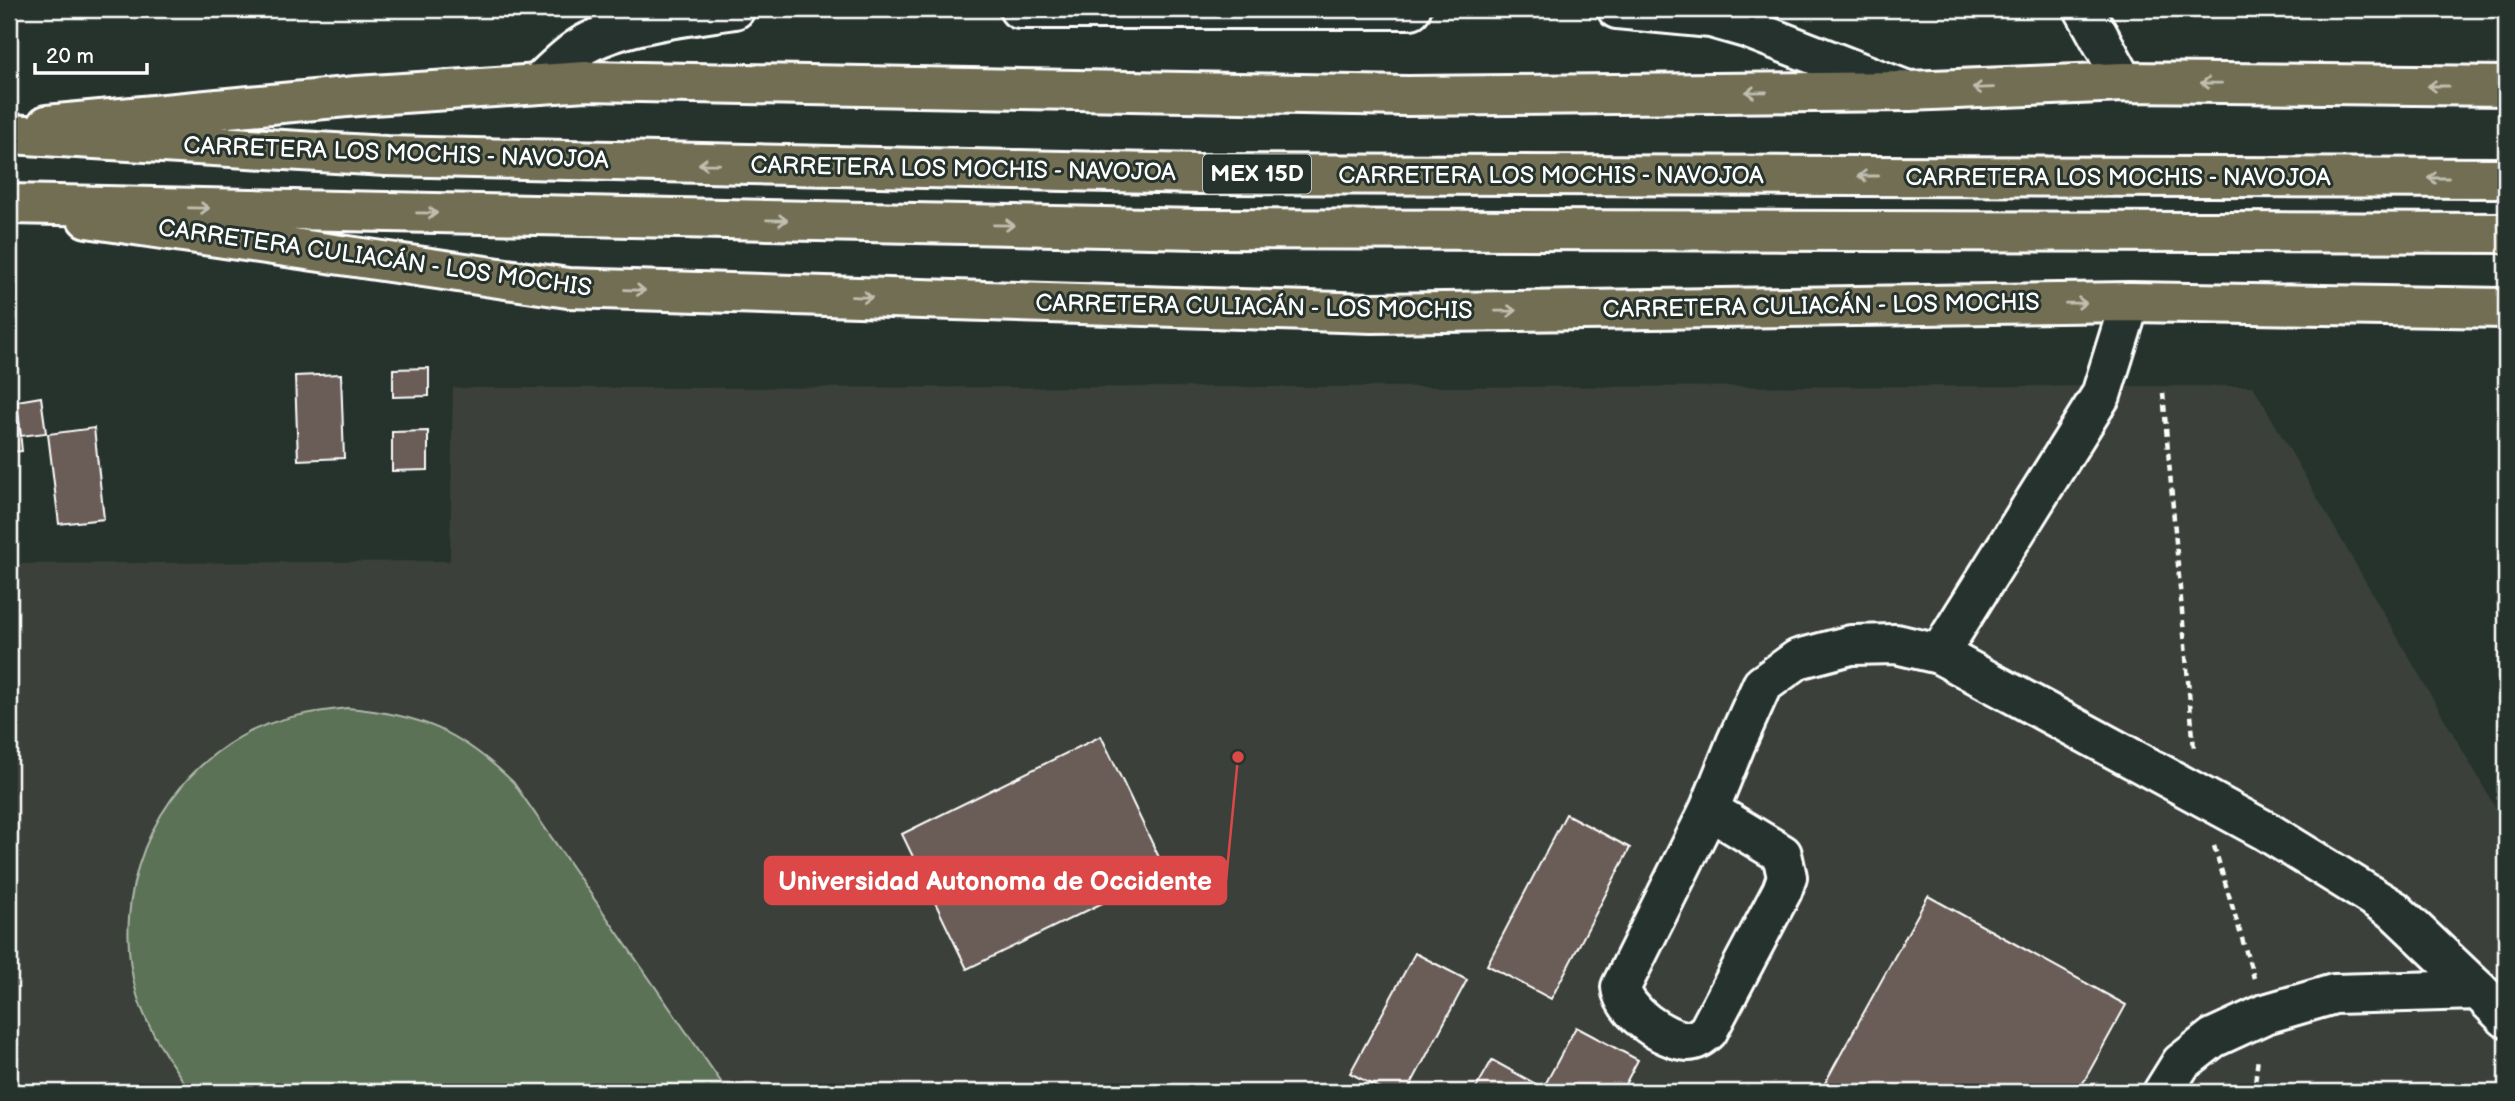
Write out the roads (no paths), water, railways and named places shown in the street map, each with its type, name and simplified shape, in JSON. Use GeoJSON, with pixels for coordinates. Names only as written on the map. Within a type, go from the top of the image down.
{"type":"FeatureCollection","features":[{"type":"Feature","properties":{"kind":"main road"},"geometry":{"type":"LineString","coordinates":[[9,128],[357,96],[613,82],[1407,96],[1908,91],[2124,82],[2506,86]]}},
{"type":"Feature","properties":{"kind":"main road","name":"CARRETERA LOS MOCHIS - NAVOJOA"},"geometry":{"type":"LineString","coordinates":[[9,134],[386,156],[1186,174],[2506,178]]}},
{"type":"Feature","properties":{"kind":"main road","name":"MEX 15D"},"geometry":{"type":"LineString","coordinates":[[9,205],[1213,229],[2506,233]]}},
{"type":"Feature","properties":{"kind":"main road","name":"CARRETERA CULIACÁN - LOS MOCHIS"},"geometry":{"type":"LineString","coordinates":[[9,205],[568,288],[1372,313],[2130,302],[2506,308]]}},
{"type":"Feature","properties":{"kind":"street"},"geometry":{"type":"LineString","coordinates":[[538,84],[579,48],[606,35],[661,21],[735,9]]}},
{"type":"Feature","properties":{"kind":"street"},"geometry":{"type":"LineString","coordinates":[[1019,9],[1411,9]]}},
{"type":"Feature","properties":{"kind":"street"},"geometry":{"type":"LineString","coordinates":[[1617,9],[1709,13],[1908,91]]}},
{"type":"Feature","properties":{"kind":"street"},"geometry":{"type":"LineString","coordinates":[[2084,9],[2124,82]]}},
{"type":"Feature","properties":{"kind":"street"},"geometry":{"type":"LineString","coordinates":[[1939,653],[2101,395],[2130,302]]}},
{"type":"Feature","properties":{"kind":"street"},"geometry":{"type":"LineString","coordinates":[[1709,810],[1782,854],[1787,877],[1708,1031],[1698,1039],[1687,1041],[1674,1038],[1636,1014],[1622,996],[1621,987],[1709,810],[1762,685],[1798,659],[1852,645],[1896,644],[1939,653],[2266,831],[2394,910],[2506,1018]]}},
{"type":"Feature","properties":{"kind":"street"},"geometry":{"type":"LineString","coordinates":[[2163,1092],[2181,1063],[2213,1038],[2265,1014],[2334,994],[2478,990]]}},
{"type":"Feature","properties":{"kind":"place","name":"Universidad Autonoma de Occidente"},"geometry":{"type":"Point","coordinates":[1238,757]}}]}
